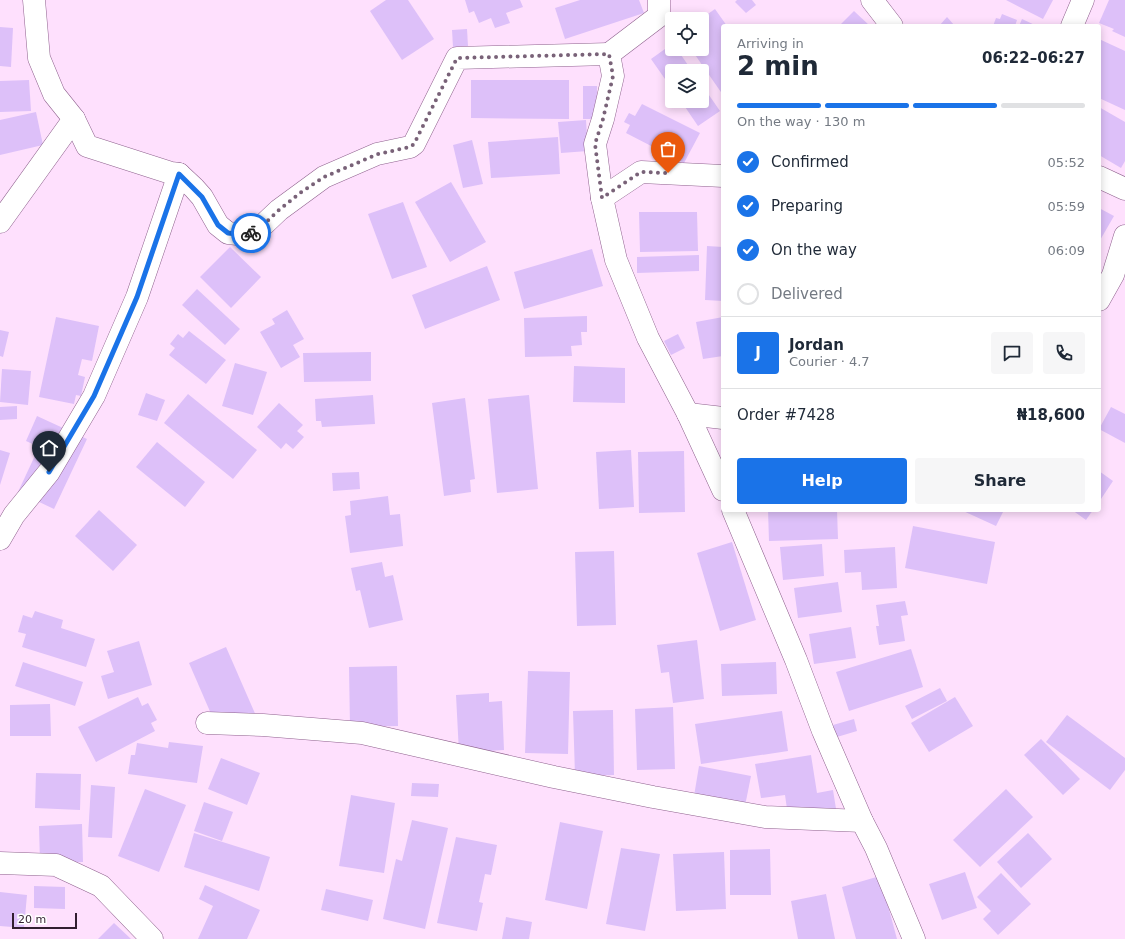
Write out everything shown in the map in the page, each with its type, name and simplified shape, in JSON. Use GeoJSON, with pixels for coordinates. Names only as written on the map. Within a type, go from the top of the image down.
{"type":"FeatureCollection","features":[{"type":"Feature","properties":{"kind":"street"},"geometry":{"type":"LineString","coordinates":[[34,0],[39,58],[54,94],[74,118],[87,146],[171,173],[179,174],[202,197],[218,225],[228,233],[247,235],[260,228],[279,210],[324,177],[378,154],[410,147],[414,144],[457,58],[609,54],[659,16],[659,0]]}},
{"type":"Feature","properties":{"kind":"street"},"geometry":{"type":"LineString","coordinates":[[872,0],[890,24]]}},
{"type":"Feature","properties":{"kind":"street"},"geometry":{"type":"LineString","coordinates":[[1073,24],[1083,0]]}},
{"type":"Feature","properties":{"kind":"street"},"geometry":{"type":"LineString","coordinates":[[609,54],[613,76],[603,119],[595,144],[602,198],[616,260],[648,338],[688,414],[721,486]]}},
{"type":"Feature","properties":{"kind":"street"},"geometry":{"type":"LineString","coordinates":[[0,222],[74,118]]}},
{"type":"Feature","properties":{"kind":"street"},"geometry":{"type":"LineString","coordinates":[[602,198],[641,172],[721,176]]}},
{"type":"Feature","properties":{"kind":"street"},"geometry":{"type":"LineString","coordinates":[[0,539],[14,515],[49,472],[94,396],[137,297],[179,174]]}},
{"type":"Feature","properties":{"kind":"street"},"geometry":{"type":"LineString","coordinates":[[1101,178],[1125,189]]}},
{"type":"Feature","properties":{"kind":"street"},"geometry":{"type":"LineString","coordinates":[[1101,296],[1113,274],[1125,236]]}},
{"type":"Feature","properties":{"kind":"street"},"geometry":{"type":"LineString","coordinates":[[688,414],[721,418]]}},
{"type":"Feature","properties":{"kind":"street"},"geometry":{"type":"LineString","coordinates":[[734,512],[775,609],[823,731],[862,821],[876,848],[914,939]]}},
{"type":"Feature","properties":{"kind":"street"},"geometry":{"type":"LineString","coordinates":[[207,723],[263,725],[362,733],[561,778],[653,797],[765,817],[862,821]]}},
{"type":"Feature","properties":{"kind":"street"},"geometry":{"type":"LineString","coordinates":[[0,863],[56,864],[101,886],[152,939]]}},
{"type":"Feature","properties":{"kind":"building"},"geometry":{"type":"Polygon","coordinates":[[[386,0],[408,0],[434,39],[402,60],[370,11],[386,0]]]}},
{"type":"Feature","properties":{"kind":"building"},"geometry":{"type":"Polygon","coordinates":[[[465,0],[520,0],[523,7],[506,13],[510,23],[495,28],[491,18],[479,23],[474,11],[469,13],[465,0]]]}},
{"type":"Feature","properties":{"kind":"building"},"geometry":{"type":"Polygon","coordinates":[[[580,0],[639,0],[644,13],[565,39],[555,8],[580,0]]]}},
{"type":"Feature","properties":{"kind":"building"},"geometry":{"type":"Polygon","coordinates":[[[737,0],[752,0],[756,5],[746,13],[735,2],[737,0]]]}},
{"type":"Feature","properties":{"kind":"building"},"geometry":{"type":"Polygon","coordinates":[[[1006,0],[1053,0],[1043,19],[1006,0]]]}},
{"type":"Feature","properties":{"kind":"building"},"geometry":{"type":"Polygon","coordinates":[[[1109,0],[1125,0],[1125,37],[1112,31],[1114,29],[1099,23],[1109,0]]]}},
{"type":"Feature","properties":{"kind":"building"},"geometry":{"type":"Polygon","coordinates":[[[715,9],[726,24],[721,24],[721,92],[709,75],[709,64],[701,64],[696,56],[709,56],[709,13],[715,9]]]}},
{"type":"Feature","properties":{"kind":"building"},"geometry":{"type":"Polygon","coordinates":[[[854,11],[868,24],[841,24],[854,11]]]}},
{"type":"Feature","properties":{"kind":"building"},"geometry":{"type":"Polygon","coordinates":[[[1002,14],[1017,20],[1016,24],[994,24],[996,18],[1000,19],[1002,14]]]}},
{"type":"Feature","properties":{"kind":"building"},"geometry":{"type":"Polygon","coordinates":[[[947,17],[953,24],[941,24],[947,17]]]}},
{"type":"Feature","properties":{"kind":"building"},"geometry":{"type":"Polygon","coordinates":[[[1022,19],[1033,24],[1020,24],[1022,19]]]}},
{"type":"Feature","properties":{"kind":"building"},"geometry":{"type":"Polygon","coordinates":[[[0,27],[13,28],[11,67],[0,66],[0,27]]]}},
{"type":"Feature","properties":{"kind":"building"},"geometry":{"type":"Polygon","coordinates":[[[467,29],[468,46],[453,47],[452,30],[467,29]]]}},
{"type":"Feature","properties":{"kind":"building"},"geometry":{"type":"Polygon","coordinates":[[[1101,40],[1125,51],[1125,110],[1101,99],[1101,40]]]}},
{"type":"Feature","properties":{"kind":"building"},"geometry":{"type":"Polygon","coordinates":[[[665,49],[665,56],[682,56],[687,64],[665,64],[665,79],[651,59],[665,49]]]}},
{"type":"Feature","properties":{"kind":"building"},"geometry":{"type":"Polygon","coordinates":[[[29,80],[31,111],[0,112],[0,81],[29,80]]]}},
{"type":"Feature","properties":{"kind":"building"},"geometry":{"type":"Polygon","coordinates":[[[471,80],[569,80],[569,119],[471,118],[471,80]]]}},
{"type":"Feature","properties":{"kind":"building"},"geometry":{"type":"Polygon","coordinates":[[[583,86],[597,86],[597,119],[583,119],[583,86]]]}},
{"type":"Feature","properties":{"kind":"building"},"geometry":{"type":"Polygon","coordinates":[[[709,95],[720,111],[698,126],[686,108],[709,108],[709,95]]]}},
{"type":"Feature","properties":{"kind":"building"},"geometry":{"type":"Polygon","coordinates":[[[642,104],[700,133],[684,163],[626,133],[630,125],[624,122],[629,113],[635,116],[642,104]]]}},
{"type":"Feature","properties":{"kind":"building"},"geometry":{"type":"Polygon","coordinates":[[[1101,108],[1125,122],[1125,161],[1121,168],[1101,156],[1101,108]]]}},
{"type":"Feature","properties":{"kind":"building"},"geometry":{"type":"Polygon","coordinates":[[[36,112],[43,145],[0,155],[0,120],[36,112]]]}},
{"type":"Feature","properties":{"kind":"building"},"geometry":{"type":"Polygon","coordinates":[[[586,120],[588,151],[561,153],[558,122],[586,120]]]}},
{"type":"Feature","properties":{"kind":"building"},"geometry":{"type":"Polygon","coordinates":[[[558,137],[560,174],[491,178],[488,142],[558,137]]]}},
{"type":"Feature","properties":{"kind":"building"},"geometry":{"type":"Polygon","coordinates":[[[472,140],[483,184],[463,188],[453,145],[472,140]]]}},
{"type":"Feature","properties":{"kind":"building"},"geometry":{"type":"Polygon","coordinates":[[[451,182],[486,242],[450,262],[415,202],[451,182]]]}},
{"type":"Feature","properties":{"kind":"building"},"geometry":{"type":"Polygon","coordinates":[[[403,202],[427,267],[392,279],[368,214],[403,202]]]}},
{"type":"Feature","properties":{"kind":"building"},"geometry":{"type":"Polygon","coordinates":[[[1101,209],[1114,216],[1101,239],[1101,209]]]}},
{"type":"Feature","properties":{"kind":"building"},"geometry":{"type":"Polygon","coordinates":[[[639,212],[697,212],[698,251],[640,252],[639,212]]]}},
{"type":"Feature","properties":{"kind":"building"},"geometry":{"type":"Polygon","coordinates":[[[707,246],[721,247],[721,301],[705,300],[707,246]]]}},
{"type":"Feature","properties":{"kind":"building"},"geometry":{"type":"Polygon","coordinates":[[[230,247],[261,277],[231,308],[200,277],[230,247]]]}},
{"type":"Feature","properties":{"kind":"building"},"geometry":{"type":"Polygon","coordinates":[[[592,249],[603,286],[524,309],[514,272],[592,249]]]}},
{"type":"Feature","properties":{"kind":"building"},"geometry":{"type":"Polygon","coordinates":[[[699,255],[699,271],[637,273],[637,257],[699,255]]]}},
{"type":"Feature","properties":{"kind":"building"},"geometry":{"type":"Polygon","coordinates":[[[487,266],[500,300],[425,329],[412,295],[487,266]]]}},
{"type":"Feature","properties":{"kind":"building"},"geometry":{"type":"Polygon","coordinates":[[[197,289],[240,329],[225,345],[182,305],[197,289]]]}},
{"type":"Feature","properties":{"kind":"building"},"geometry":{"type":"Polygon","coordinates":[[[287,310],[304,339],[293,345],[300,357],[281,368],[260,332],[275,324],[272,319],[287,310]]]}},
{"type":"Feature","properties":{"kind":"building"},"geometry":{"type":"Polygon","coordinates":[[[587,316],[587,332],[581,332],[582,345],[571,346],[572,356],[525,357],[524,318],[587,316]]]}},
{"type":"Feature","properties":{"kind":"building"},"geometry":{"type":"Polygon","coordinates":[[[56,317],[99,326],[92,361],[82,359],[78,375],[85,377],[81,396],[76,395],[74,404],[39,397],[56,317]]]}},
{"type":"Feature","properties":{"kind":"building"},"geometry":{"type":"Polygon","coordinates":[[[721,317],[721,356],[703,359],[696,322],[721,317]]]}},
{"type":"Feature","properties":{"kind":"building"},"geometry":{"type":"Polygon","coordinates":[[[0,330],[9,332],[3,357],[0,356],[0,330]]]}},
{"type":"Feature","properties":{"kind":"building"},"geometry":{"type":"Polygon","coordinates":[[[189,331],[226,360],[206,384],[169,355],[175,348],[170,344],[178,334],[183,338],[189,331]]]}},
{"type":"Feature","properties":{"kind":"building"},"geometry":{"type":"Polygon","coordinates":[[[678,334],[685,348],[671,355],[664,341],[678,334]]]}},
{"type":"Feature","properties":{"kind":"building"},"geometry":{"type":"Polygon","coordinates":[[[371,352],[371,381],[304,382],[303,353],[371,352]]]}},
{"type":"Feature","properties":{"kind":"building"},"geometry":{"type":"Polygon","coordinates":[[[235,363],[267,372],[253,415],[222,406],[235,363]]]}},
{"type":"Feature","properties":{"kind":"building"},"geometry":{"type":"Polygon","coordinates":[[[574,366],[625,368],[625,403],[573,402],[574,366]]]}},
{"type":"Feature","properties":{"kind":"building"},"geometry":{"type":"Polygon","coordinates":[[[2,369],[31,371],[28,405],[0,402],[2,369]]]}},
{"type":"Feature","properties":{"kind":"building"},"geometry":{"type":"Polygon","coordinates":[[[146,393],[165,400],[157,421],[138,415],[146,393]]]}},
{"type":"Feature","properties":{"kind":"building"},"geometry":{"type":"Polygon","coordinates":[[[188,394],[257,450],[233,479],[164,423],[188,394]]]}},
{"type":"Feature","properties":{"kind":"building"},"geometry":{"type":"Polygon","coordinates":[[[373,395],[375,424],[322,427],[321,421],[316,421],[315,399],[373,395]]]}},
{"type":"Feature","properties":{"kind":"building"},"geometry":{"type":"Polygon","coordinates":[[[529,395],[538,489],[497,493],[488,399],[529,395]]]}},
{"type":"Feature","properties":{"kind":"building"},"geometry":{"type":"Polygon","coordinates":[[[465,398],[475,479],[470,480],[471,492],[444,496],[432,403],[465,398]]]}},
{"type":"Feature","properties":{"kind":"building"},"geometry":{"type":"Polygon","coordinates":[[[279,403],[303,425],[297,431],[304,437],[293,449],[286,443],[281,449],[257,427],[279,403]]]}},
{"type":"Feature","properties":{"kind":"building"},"geometry":{"type":"Polygon","coordinates":[[[17,406],[17,419],[0,420],[0,407],[17,406]]]}},
{"type":"Feature","properties":{"kind":"building"},"geometry":{"type":"Polygon","coordinates":[[[1111,407],[1125,414],[1125,443],[1101,430],[1101,425],[1111,407]]]}},
{"type":"Feature","properties":{"kind":"building"},"geometry":{"type":"Polygon","coordinates":[[[37,416],[87,439],[54,509],[18,492],[39,447],[26,441],[37,416]]]}},
{"type":"Feature","properties":{"kind":"building"},"geometry":{"type":"Polygon","coordinates":[[[157,442],[205,482],[185,507],[136,467],[157,442]]]}},
{"type":"Feature","properties":{"kind":"building"},"geometry":{"type":"Polygon","coordinates":[[[0,450],[10,453],[0,485],[0,450]]]}},
{"type":"Feature","properties":{"kind":"building"},"geometry":{"type":"Polygon","coordinates":[[[631,450],[634,507],[599,509],[596,452],[631,450]]]}},
{"type":"Feature","properties":{"kind":"building"},"geometry":{"type":"Polygon","coordinates":[[[684,451],[685,512],[639,513],[638,452],[684,451]]]}},
{"type":"Feature","properties":{"kind":"building"},"geometry":{"type":"Polygon","coordinates":[[[359,472],[360,489],[333,491],[332,473],[359,472]]]}},
{"type":"Feature","properties":{"kind":"building"},"geometry":{"type":"Polygon","coordinates":[[[1101,472],[1113,481],[1101,499],[1101,472]]]}},
{"type":"Feature","properties":{"kind":"building"},"geometry":{"type":"Polygon","coordinates":[[[388,496],[390,515],[400,514],[403,546],[350,553],[345,516],[351,515],[350,501],[388,496]]]}},
{"type":"Feature","properties":{"kind":"building"},"geometry":{"type":"Polygon","coordinates":[[[99,510],[137,545],[113,571],[75,536],[99,510]]]}},
{"type":"Feature","properties":{"kind":"building"},"geometry":{"type":"Polygon","coordinates":[[[768,512],[837,512],[838,539],[769,541],[768,512]]]}},
{"type":"Feature","properties":{"kind":"building"},"geometry":{"type":"Polygon","coordinates":[[[965,512],[1003,512],[996,526],[965,512]]]}},
{"type":"Feature","properties":{"kind":"building"},"geometry":{"type":"Polygon","coordinates":[[[1075,512],[1092,512],[1086,520],[1075,512]]]}},
{"type":"Feature","properties":{"kind":"building"},"geometry":{"type":"Polygon","coordinates":[[[913,526],[995,542],[987,584],[905,568],[913,526]]]}},
{"type":"Feature","properties":{"kind":"building"},"geometry":{"type":"Polygon","coordinates":[[[732,542],[756,620],[720,631],[697,553],[732,542]]]}},
{"type":"Feature","properties":{"kind":"building"},"geometry":{"type":"Polygon","coordinates":[[[822,544],[824,576],[783,580],[780,547],[822,544]]]}},
{"type":"Feature","properties":{"kind":"building"},"geometry":{"type":"Polygon","coordinates":[[[895,547],[897,588],[862,590],[861,572],[845,573],[844,550],[895,547]]]}},
{"type":"Feature","properties":{"kind":"building"},"geometry":{"type":"Polygon","coordinates":[[[614,551],[616,625],[577,626],[575,552],[614,551]]]}},
{"type":"Feature","properties":{"kind":"building"},"geometry":{"type":"Polygon","coordinates":[[[382,562],[385,577],[393,575],[403,620],[369,628],[360,590],[356,591],[351,568],[382,562]]]}},
{"type":"Feature","properties":{"kind":"building"},"geometry":{"type":"Polygon","coordinates":[[[838,582],[842,612],[798,618],[794,588],[838,582]]]}},
{"type":"Feature","properties":{"kind":"building"},"geometry":{"type":"Polygon","coordinates":[[[905,601],[908,615],[901,616],[905,641],[879,645],[876,626],[879,626],[876,605],[905,601]]]}},
{"type":"Feature","properties":{"kind":"building"},"geometry":{"type":"Polygon","coordinates":[[[35,611],[63,620],[61,628],[95,639],[86,667],[22,647],[26,634],[18,632],[23,615],[32,618],[35,611]]]}},
{"type":"Feature","properties":{"kind":"building"},"geometry":{"type":"Polygon","coordinates":[[[851,627],[856,658],[814,664],[809,634],[851,627]]]}},
{"type":"Feature","properties":{"kind":"building"},"geometry":{"type":"Polygon","coordinates":[[[697,640],[704,699],[673,703],[669,672],[661,673],[657,645],[697,640]]]}},
{"type":"Feature","properties":{"kind":"building"},"geometry":{"type":"Polygon","coordinates":[[[139,641],[152,685],[108,699],[101,676],[114,672],[107,651],[139,641]]]}},
{"type":"Feature","properties":{"kind":"building"},"geometry":{"type":"Polygon","coordinates":[[[226,647],[257,718],[218,730],[189,663],[226,647]]]}},
{"type":"Feature","properties":{"kind":"building"},"geometry":{"type":"Polygon","coordinates":[[[911,649],[923,687],[849,711],[836,672],[911,649]]]}},
{"type":"Feature","properties":{"kind":"building"},"geometry":{"type":"Polygon","coordinates":[[[23,662],[83,682],[75,706],[15,686],[23,662]]]}},
{"type":"Feature","properties":{"kind":"building"},"geometry":{"type":"Polygon","coordinates":[[[776,662],[777,694],[722,696],[721,664],[776,662]]]}},
{"type":"Feature","properties":{"kind":"building"},"geometry":{"type":"Polygon","coordinates":[[[397,666],[398,726],[350,727],[349,667],[397,666]]]}},
{"type":"Feature","properties":{"kind":"building"},"geometry":{"type":"Polygon","coordinates":[[[528,671],[570,672],[568,754],[525,753],[528,671]]]}},
{"type":"Feature","properties":{"kind":"building"},"geometry":{"type":"Polygon","coordinates":[[[940,688],[947,701],[912,719],[905,706],[940,688]]]}},
{"type":"Feature","properties":{"kind":"building"},"geometry":{"type":"Polygon","coordinates":[[[489,693],[489,702],[502,701],[504,750],[459,753],[456,695],[489,693]]]}},
{"type":"Feature","properties":{"kind":"building"},"geometry":{"type":"Polygon","coordinates":[[[138,697],[142,706],[148,703],[157,720],[151,723],[155,731],[96,762],[78,727],[138,697]]]}},
{"type":"Feature","properties":{"kind":"building"},"geometry":{"type":"Polygon","coordinates":[[[955,697],[973,726],[929,752],[911,723],[955,697]]]}},
{"type":"Feature","properties":{"kind":"building"},"geometry":{"type":"Polygon","coordinates":[[[50,704],[51,736],[10,736],[10,705],[50,704]]]}},
{"type":"Feature","properties":{"kind":"building"},"geometry":{"type":"Polygon","coordinates":[[[673,707],[675,769],[637,770],[635,709],[673,707]]]}},
{"type":"Feature","properties":{"kind":"building"},"geometry":{"type":"Polygon","coordinates":[[[613,710],[614,775],[575,776],[573,711],[613,710]]]}},
{"type":"Feature","properties":{"kind":"building"},"geometry":{"type":"Polygon","coordinates":[[[782,711],[788,751],[701,764],[695,724],[782,711]]]}},
{"type":"Feature","properties":{"kind":"building"},"geometry":{"type":"Polygon","coordinates":[[[1067,715],[1125,758],[1125,770],[1110,790],[1046,742],[1067,715]]]}},
{"type":"Feature","properties":{"kind":"building"},"geometry":{"type":"Polygon","coordinates":[[[854,719],[857,731],[837,737],[833,725],[854,719]]]}},
{"type":"Feature","properties":{"kind":"building"},"geometry":{"type":"Polygon","coordinates":[[[1041,739],[1080,779],[1063,795],[1024,755],[1041,739]]]}},
{"type":"Feature","properties":{"kind":"building"},"geometry":{"type":"Polygon","coordinates":[[[169,742],[203,746],[197,783],[128,774],[131,755],[135,755],[137,743],[168,748],[169,742]]]}},
{"type":"Feature","properties":{"kind":"building"},"geometry":{"type":"Polygon","coordinates":[[[811,755],[817,793],[833,790],[837,815],[789,823],[785,795],[761,798],[755,764],[811,755]]]}},
{"type":"Feature","properties":{"kind":"building"},"geometry":{"type":"Polygon","coordinates":[[[221,758],[260,773],[247,805],[208,789],[221,758]]]}},
{"type":"Feature","properties":{"kind":"building"},"geometry":{"type":"Polygon","coordinates":[[[699,766],[751,776],[745,806],[694,796],[699,766]]]}},
{"type":"Feature","properties":{"kind":"building"},"geometry":{"type":"Polygon","coordinates":[[[36,773],[81,774],[80,810],[35,808],[36,773]]]}},
{"type":"Feature","properties":{"kind":"building"},"geometry":{"type":"Polygon","coordinates":[[[412,783],[439,784],[438,797],[411,796],[412,783]]]}},
{"type":"Feature","properties":{"kind":"building"},"geometry":{"type":"Polygon","coordinates":[[[91,785],[115,787],[112,838],[88,837],[91,785]]]}},
{"type":"Feature","properties":{"kind":"building"},"geometry":{"type":"Polygon","coordinates":[[[145,789],[186,805],[159,872],[118,856],[145,789]]]}},
{"type":"Feature","properties":{"kind":"building"},"geometry":{"type":"Polygon","coordinates":[[[1006,789],[1033,817],[980,867],[953,840],[1006,789]]]}},
{"type":"Feature","properties":{"kind":"building"},"geometry":{"type":"Polygon","coordinates":[[[351,795],[395,803],[384,873],[339,866],[351,795]]]}},
{"type":"Feature","properties":{"kind":"building"},"geometry":{"type":"Polygon","coordinates":[[[204,802],[233,812],[222,841],[194,831],[204,802]]]}},
{"type":"Feature","properties":{"kind":"building"},"geometry":{"type":"Polygon","coordinates":[[[412,820],[448,828],[425,929],[383,919],[396,859],[402,861],[412,820]]]}},
{"type":"Feature","properties":{"kind":"building"},"geometry":{"type":"Polygon","coordinates":[[[560,822],[603,831],[587,909],[545,900],[560,822]]]}},
{"type":"Feature","properties":{"kind":"building"},"geometry":{"type":"Polygon","coordinates":[[[82,824],[83,862],[40,863],[39,826],[82,824]]]}},
{"type":"Feature","properties":{"kind":"building"},"geometry":{"type":"Polygon","coordinates":[[[194,833],[270,857],[259,891],[184,867],[194,833]]]}},
{"type":"Feature","properties":{"kind":"building"},"geometry":{"type":"Polygon","coordinates":[[[1028,833],[1052,859],[1021,888],[997,862],[1028,833]]]}},
{"type":"Feature","properties":{"kind":"building"},"geometry":{"type":"Polygon","coordinates":[[[456,837],[497,845],[491,875],[485,874],[479,902],[483,903],[477,931],[437,923],[456,837]]]}},
{"type":"Feature","properties":{"kind":"building"},"geometry":{"type":"Polygon","coordinates":[[[621,848],[660,854],[645,931],[606,924],[621,848]]]}},
{"type":"Feature","properties":{"kind":"building"},"geometry":{"type":"Polygon","coordinates":[[[770,849],[771,895],[730,895],[730,850],[770,849]]]}},
{"type":"Feature","properties":{"kind":"building"},"geometry":{"type":"Polygon","coordinates":[[[724,852],[726,909],[676,911],[673,854],[724,852]]]}},
{"type":"Feature","properties":{"kind":"building"},"geometry":{"type":"Polygon","coordinates":[[[965,872],[977,908],[942,920],[929,884],[965,872]]]}},
{"type":"Feature","properties":{"kind":"building"},"geometry":{"type":"Polygon","coordinates":[[[1001,873],[1031,904],[998,935],[983,919],[991,911],[977,897],[1001,873]]]}},
{"type":"Feature","properties":{"kind":"building"},"geometry":{"type":"Polygon","coordinates":[[[880,876],[897,939],[856,939],[842,887],[880,876]]]}},
{"type":"Feature","properties":{"kind":"building"},"geometry":{"type":"Polygon","coordinates":[[[205,885],[260,910],[247,939],[198,939],[213,906],[199,899],[205,885]]]}},
{"type":"Feature","properties":{"kind":"building"},"geometry":{"type":"Polygon","coordinates":[[[34,886],[65,887],[65,909],[34,908],[34,886]]]}},
{"type":"Feature","properties":{"kind":"building"},"geometry":{"type":"Polygon","coordinates":[[[326,889],[373,900],[368,921],[321,910],[326,889]]]}},
{"type":"Feature","properties":{"kind":"building"},"geometry":{"type":"Polygon","coordinates":[[[0,892],[27,895],[24,928],[0,926],[0,892]]]}},
{"type":"Feature","properties":{"kind":"building"},"geometry":{"type":"Polygon","coordinates":[[[826,894],[835,939],[798,939],[791,901],[826,894]]]}},
{"type":"Feature","properties":{"kind":"building"},"geometry":{"type":"Polygon","coordinates":[[[506,917],[532,922],[529,939],[502,939],[506,917]]]}},
{"type":"Feature","properties":{"kind":"building"},"geometry":{"type":"Polygon","coordinates":[[[114,923],[131,939],[98,939],[114,923]]]}},
{"type":"Feature","properties":{"kind":"way so far"},"geometry":{"type":"LineString","coordinates":[[251,233],[260,228],[300,193],[324,177],[378,154],[410,147],[414,144],[457,58],[609,54],[613,76],[603,119],[595,144],[602,198],[641,172],[668,173]]}},
{"type":"Feature","properties":{"kind":"route"},"geometry":{"type":"LineString","coordinates":[[49,472],[94,396],[137,297],[179,174],[202,197],[218,225],[228,233],[247,235],[251,233]]}}]}
